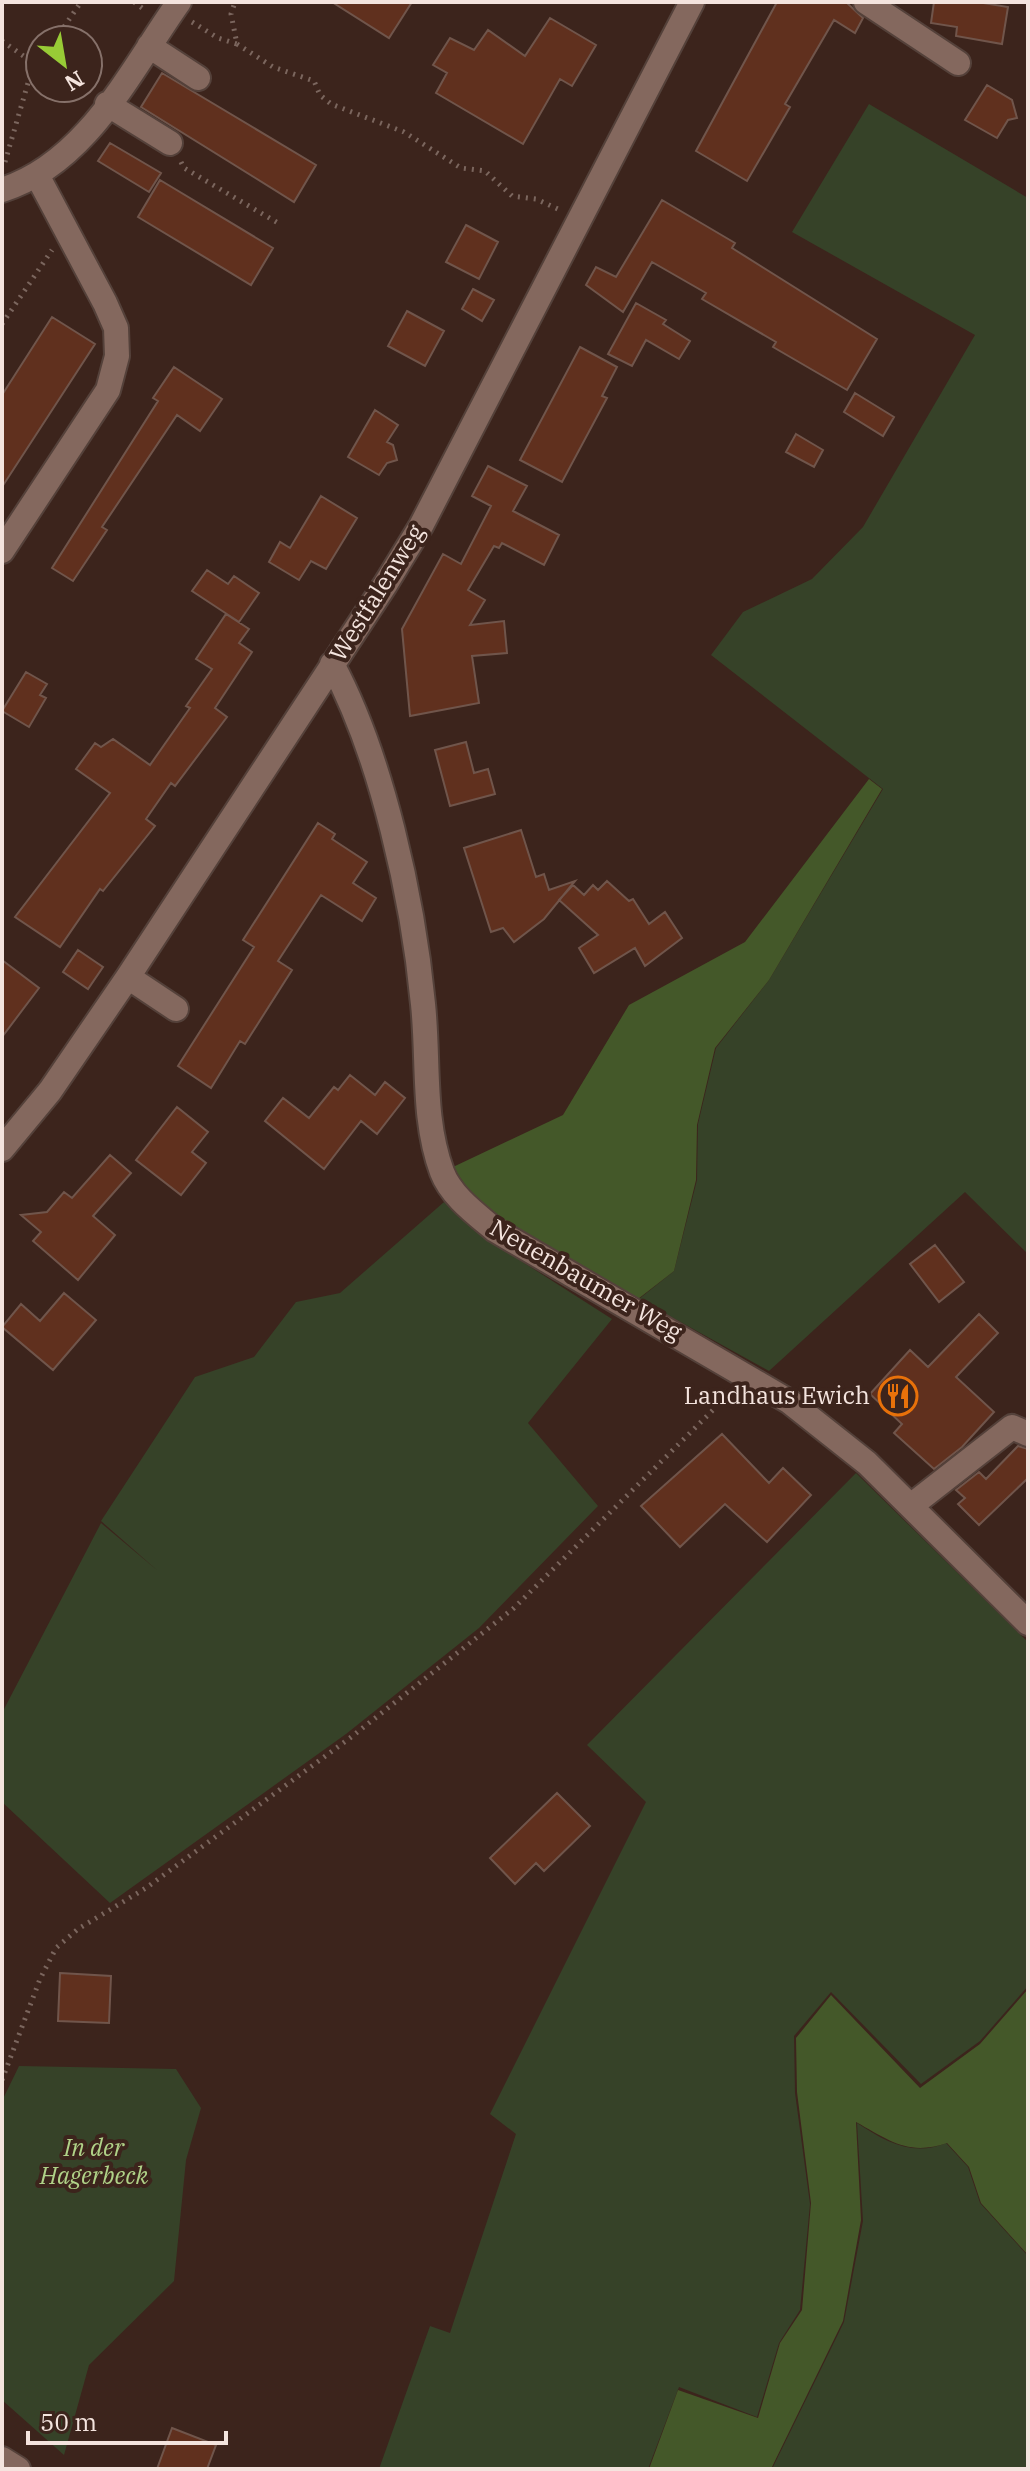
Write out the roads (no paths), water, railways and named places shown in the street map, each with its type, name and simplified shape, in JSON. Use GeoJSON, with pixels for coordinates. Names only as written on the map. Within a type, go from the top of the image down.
{"type":"FeatureCollection","features":[{"type":"Feature","properties":{"kind":"street","name":"Westfalenweg"},"geometry":{"type":"LineString","coordinates":[[2,1149],[50,1091],[128,977],[421,526],[692,2]]}},
{"type":"Feature","properties":{"kind":"street"},"geometry":{"type":"LineString","coordinates":[[866,2],[958,63]]}},
{"type":"Feature","properties":{"kind":"street"},"geometry":{"type":"LineString","coordinates":[[2,190],[38,177],[87,132],[176,6]]}},
{"type":"Feature","properties":{"kind":"street"},"geometry":{"type":"LineString","coordinates":[[149,46],[198,78]]}},
{"type":"Feature","properties":{"kind":"street"},"geometry":{"type":"LineString","coordinates":[[107,104],[170,143]]}},
{"type":"Feature","properties":{"kind":"street"},"geometry":{"type":"LineString","coordinates":[[2,551],[108,390],[117,356],[116,328],[38,177]]}},
{"type":"Feature","properties":{"kind":"street","name":"Neuenbaumer Weg"},"geometry":{"type":"LineString","coordinates":[[332,664],[362,730],[411,917],[423,1004],[429,1128],[443,1176],[465,1205],[495,1230],[742,1371],[809,1416],[912,1505],[1028,1623]]}},
{"type":"Feature","properties":{"kind":"street"},"geometry":{"type":"LineString","coordinates":[[128,977],[176,1009]]}},
{"type":"Feature","properties":{"kind":"street"},"geometry":{"type":"LineString","coordinates":[[912,1505],[1012,1427],[1028,1434]]}},
{"type":"Feature","properties":{"kind":"street"},"geometry":{"type":"LineString","coordinates":[[2,2459],[18,2469]]}},
{"type":"Feature","properties":{"kind":"place","name":"Landhaus Ewich"},"geometry":{"type":"Point","coordinates":[898,1396]}},
{"type":"Feature","properties":{"kind":"park label","name":"In der Hagerbeck"},"geometry":{"type":"Point","coordinates":[94,2162]}}]}
